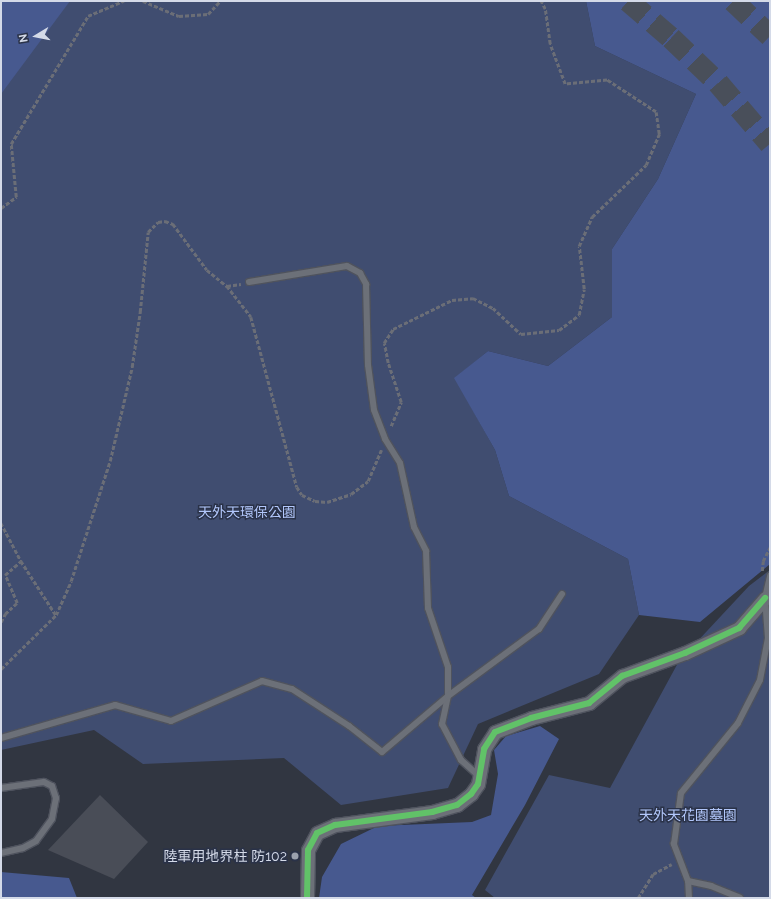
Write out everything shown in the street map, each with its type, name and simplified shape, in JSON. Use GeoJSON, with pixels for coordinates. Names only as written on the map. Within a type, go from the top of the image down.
{"type":"FeatureCollection","features":[{"type":"Feature","properties":{"kind":"street"},"geometry":{"type":"LineString","coordinates":[[307,898],[308,850],[317,833],[335,825],[432,812],[457,805],[472,794],[480,777],[484,749],[495,732],[531,718],[589,703],[622,676],[685,653],[739,628],[764,598]]}},
{"type":"Feature","properties":{"kind":"lane"},"geometry":{"type":"LineString","coordinates":[[249,282],[347,266],[360,273],[366,284],[368,365],[374,410],[385,439],[400,463],[414,527],[426,551],[428,608],[448,667],[448,696],[442,724],[461,760],[480,777]]}},
{"type":"Feature","properties":{"kind":"lane"},"geometry":{"type":"LineString","coordinates":[[689,898],[688,881],[674,844],[681,793],[738,723],[760,680],[768,638],[764,598],[770,576]]}},
{"type":"Feature","properties":{"kind":"lane"},"geometry":{"type":"LineString","coordinates":[[1,738],[115,705],[171,721],[262,681],[292,689],[349,726],[382,752],[448,696],[539,629],[562,594]]}},
{"type":"Feature","properties":{"kind":"lane"},"geometry":{"type":"LineString","coordinates":[[1,788],[44,782],[52,786],[56,798],[52,819],[36,841],[23,848],[1,853]]}},
{"type":"Feature","properties":{"kind":"lane"},"geometry":{"type":"LineString","coordinates":[[688,881],[711,886],[740,898]]}},
{"type":"Feature","properties":{"kind":"path"},"geometry":{"type":"LineString","coordinates":[[1,208],[16,197],[11,144],[88,16],[124,1]]}},
{"type":"Feature","properties":{"kind":"path"},"geometry":{"type":"LineString","coordinates":[[143,1],[179,16],[208,14],[220,1]]}},
{"type":"Feature","properties":{"kind":"path"},"geometry":{"type":"LineString","coordinates":[[1,669],[56,615],[71,581],[110,461],[132,367],[140,312],[148,232],[158,222],[165,221],[173,224],[207,270],[227,286],[251,317],[297,487],[302,495],[315,502],[327,502],[348,496],[361,488],[368,481],[401,402],[388,363],[384,343],[393,329],[452,300],[473,298],[493,308],[521,334],[559,330],[579,315],[584,289],[579,246],[592,217],[646,165],[659,134],[656,112],[607,80],[565,84],[550,44],[545,9],[541,1]]}},
{"type":"Feature","properties":{"kind":"path"},"geometry":{"type":"LineString","coordinates":[[1,523],[21,561],[56,615]]}},
{"type":"Feature","properties":{"kind":"path"},"geometry":{"type":"LineString","coordinates":[[1,622],[5,614],[17,603],[5,575],[21,561]]}},
{"type":"Feature","properties":{"kind":"path"},"geometry":{"type":"LineString","coordinates":[[638,898],[653,874],[680,859]]}},
{"type":"Feature","properties":{"kind":"green space","name":"天外天環保公園"},"geometry":{"type":"Polygon","coordinates":[[[68,1],[586,1],[595,46],[696,94],[658,179],[612,249],[612,317],[548,366],[488,351],[455,378],[495,450],[509,496],[628,559],[639,615],[599,674],[478,724],[448,788],[341,805],[284,758],[143,764],[94,730],[1,750],[1,88],[68,1]]]}},
{"type":"Feature","properties":{"kind":"green space","name":"天外天花園墓園"},"geometry":{"type":"Polygon","coordinates":[[[770,570],[770,898],[495,898],[485,890],[549,775],[610,788],[679,661],[749,586],[770,570]]]}},
{"type":"Feature","properties":{"kind":"shaded area"},"geometry":{"type":"Polygon","coordinates":[[[1,1],[70,1],[1,94],[1,1]]]}},
{"type":"Feature","properties":{"kind":"shaded area"},"geometry":{"type":"Polygon","coordinates":[[[586,1],[770,1],[770,564],[700,622],[639,615],[628,559],[509,496],[495,450],[454,378],[488,351],[548,366],[612,317],[612,249],[658,179],[696,94],[595,46],[586,1]]]}},
{"type":"Feature","properties":{"kind":"shaded area"},"geometry":{"type":"Polygon","coordinates":[[[540,726],[559,739],[525,805],[472,895],[476,898],[319,898],[322,877],[341,844],[378,826],[472,822],[491,815],[498,774],[494,750],[506,736],[540,726]]]}},
{"type":"Feature","properties":{"kind":"shaded area"},"geometry":{"type":"Polygon","coordinates":[[[1,872],[69,878],[77,898],[1,898],[1,872]]]}},
{"type":"Feature","properties":{"kind":"building"},"geometry":{"type":"Polygon","coordinates":[[[100,795],[148,842],[114,879],[48,850],[100,795]]]}},
{"type":"Feature","properties":{"kind":"tunnel"},"geometry":{"type":"LineString","coordinates":[[628,1],[671,38],[718,83],[770,144]]}},
{"type":"Feature","properties":{"kind":"tunnel"},"geometry":{"type":"LineString","coordinates":[[733,1],[770,36]]}},
{"type":"Feature","properties":{"kind":"cycle path"},"geometry":{"type":"LineString","coordinates":[[307,898],[308,850],[317,833],[335,825],[432,812],[457,805],[471,794],[478,784],[484,749],[495,732],[531,718],[589,703],[622,676],[685,653],[739,628],[765,598]]}},
{"type":"Feature","properties":{"kind":"place","name":"陸軍用地界柱 防102"},"geometry":{"type":"Point","coordinates":[295,856]}}]}
